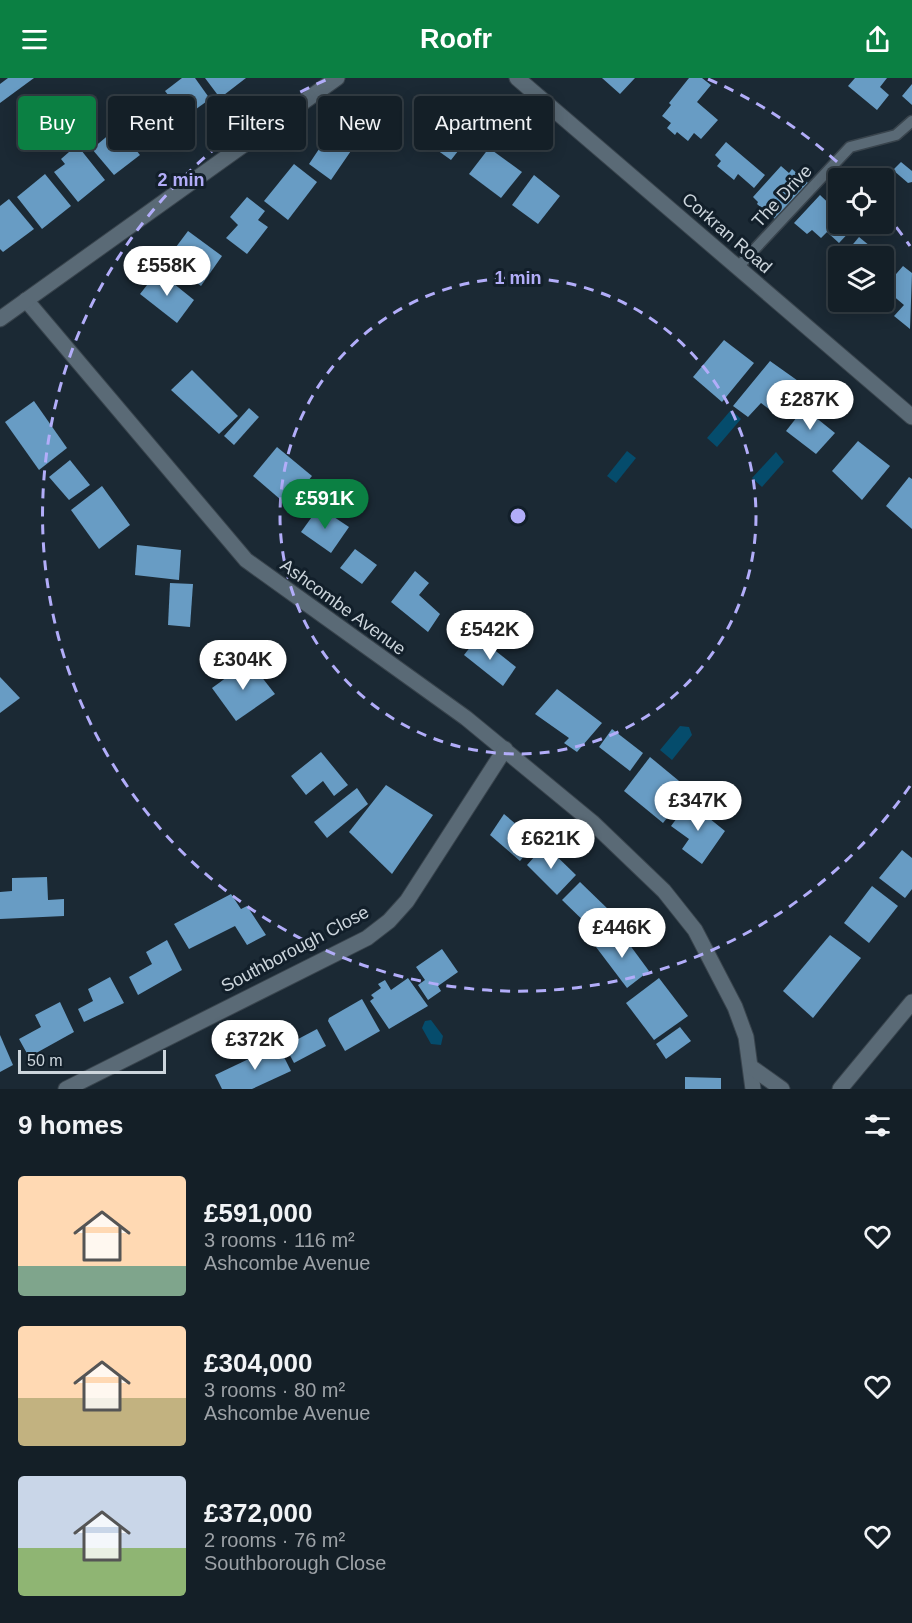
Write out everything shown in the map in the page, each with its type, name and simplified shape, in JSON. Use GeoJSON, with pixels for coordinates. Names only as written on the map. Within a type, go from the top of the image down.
{"type":"FeatureCollection","features":[{"type":"Feature","properties":{"kind":"street"},"geometry":{"type":"LineString","coordinates":[[0,319],[337,78]]}},
{"type":"Feature","properties":{"kind":"street","name":"Corkran Road"},"geometry":{"type":"LineString","coordinates":[[517,78],[912,417]]}},
{"type":"Feature","properties":{"kind":"street","name":"Ashcombe Avenue"},"geometry":{"type":"LineString","coordinates":[[26,300],[246,560],[466,718],[592,822],[664,891],[695,930],[735,1007],[746,1037],[752,1067],[753,1089]]}},
{"type":"Feature","properties":{"kind":"street","name":"Southborough Close"},"geometry":{"type":"LineString","coordinates":[[66,1089],[367,938],[388,921],[406,901],[505,749]]}},
{"type":"Feature","properties":{"kind":"street"},"geometry":{"type":"LineString","coordinates":[[840,1089],[912,1002]]}},
{"type":"Feature","properties":{"kind":"street"},"geometry":{"type":"LineString","coordinates":[[752,1067],[782,1089]]}},
{"type":"Feature","properties":{"kind":"lane","name":"The Drive"},"geometry":{"type":"LineString","coordinates":[[738,267],[850,147],[896,135],[912,121]]}},
{"type":"Feature","properties":{"kind":"water"},"geometry":{"type":"Polygon","coordinates":[[[731,410],[741,419],[717,447],[707,438],[731,410]]]}},
{"type":"Feature","properties":{"kind":"water"},"geometry":{"type":"Polygon","coordinates":[[[627,451],[636,458],[616,483],[607,476],[627,451]]]}},
{"type":"Feature","properties":{"kind":"water"},"geometry":{"type":"Polygon","coordinates":[[[776,452],[784,462],[762,487],[752,478],[776,452]]]}},
{"type":"Feature","properties":{"kind":"water"},"geometry":{"type":"Polygon","coordinates":[[[680,726],[689,727],[692,735],[672,760],[660,750],[680,726]]]}},
{"type":"Feature","properties":{"kind":"water"},"geometry":{"type":"Polygon","coordinates":[[[431,1020],[443,1036],[441,1045],[431,1044],[422,1028],[425,1021],[431,1020]]]}},
{"type":"Feature","properties":{"kind":"building"},"geometry":{"type":"Polygon","coordinates":[[[8,78],[34,78],[0,103],[0,84],[8,78]]]}},
{"type":"Feature","properties":{"kind":"building"},"geometry":{"type":"Polygon","coordinates":[[[182,78],[195,78],[208,96],[207,101],[195,110],[195,96],[169,96],[165,91],[182,78]]]}},
{"type":"Feature","properties":{"kind":"building"},"geometry":{"type":"Polygon","coordinates":[[[205,78],[246,78],[223,96],[218,96],[205,78]]]}},
{"type":"Feature","properties":{"kind":"building"},"geometry":{"type":"Polygon","coordinates":[[[602,78],[635,78],[620,94],[602,78]]]}},
{"type":"Feature","properties":{"kind":"building"},"geometry":{"type":"Polygon","coordinates":[[[689,78],[702,78],[711,85],[697,102],[718,120],[701,139],[694,133],[688,141],[677,132],[675,135],[667,128],[671,123],[662,116],[671,105],[669,103],[689,78]]]}},
{"type":"Feature","properties":{"kind":"building"},"geometry":{"type":"Polygon","coordinates":[[[855,78],[887,78],[880,87],[889,95],[877,110],[848,86],[855,78]]]}},
{"type":"Feature","properties":{"kind":"building"},"geometry":{"type":"Polygon","coordinates":[[[912,84],[912,105],[902,96],[912,84]]]}},
{"type":"Feature","properties":{"kind":"building"},"geometry":{"type":"Polygon","coordinates":[[[108,135],[108,150],[136,150],[140,155],[114,175],[93,150],[96,150],[96,146],[108,135]]]}},
{"type":"Feature","properties":{"kind":"building"},"geometry":{"type":"Polygon","coordinates":[[[726,142],[765,175],[754,188],[738,174],[734,180],[717,166],[721,161],[715,155],[726,142]]]}},
{"type":"Feature","properties":{"kind":"building"},"geometry":{"type":"Polygon","coordinates":[[[71,150],[81,150],[105,180],[78,202],[54,172],[65,164],[61,159],[71,150]]]}},
{"type":"Feature","properties":{"kind":"building"},"geometry":{"type":"Polygon","coordinates":[[[318,150],[352,150],[331,180],[309,164],[318,150]]]}},
{"type":"Feature","properties":{"kind":"building"},"geometry":{"type":"Polygon","coordinates":[[[437,150],[459,150],[451,160],[437,150]]]}},
{"type":"Feature","properties":{"kind":"building"},"geometry":{"type":"Polygon","coordinates":[[[487,150],[492,150],[522,172],[501,198],[469,174],[487,150]]]}},
{"type":"Feature","properties":{"kind":"building"},"geometry":{"type":"Polygon","coordinates":[[[901,162],[912,171],[912,182],[908,183],[894,169],[901,162]]]}},
{"type":"Feature","properties":{"kind":"building"},"geometry":{"type":"Polygon","coordinates":[[[294,164],[317,182],[288,220],[264,201],[294,164]]]}},
{"type":"Feature","properties":{"kind":"building"},"geometry":{"type":"Polygon","coordinates":[[[781,166],[789,173],[792,169],[808,183],[776,220],[757,204],[758,202],[753,197],[781,166]]]}},
{"type":"Feature","properties":{"kind":"building"},"geometry":{"type":"Polygon","coordinates":[[[45,174],[71,206],[42,229],[17,197],[45,174]]]}},
{"type":"Feature","properties":{"kind":"building"},"geometry":{"type":"Polygon","coordinates":[[[534,175],[560,196],[538,224],[512,205],[534,175]]]}},
{"type":"Feature","properties":{"kind":"building"},"geometry":{"type":"Polygon","coordinates":[[[820,195],[828,203],[828,233],[821,238],[812,230],[807,234],[794,223],[820,195]]]}},
{"type":"Feature","properties":{"kind":"building"},"geometry":{"type":"Polygon","coordinates":[[[247,197],[265,211],[258,220],[268,227],[247,254],[226,238],[238,225],[230,217],[247,197]]]}},
{"type":"Feature","properties":{"kind":"building"},"geometry":{"type":"Polygon","coordinates":[[[9,199],[34,229],[3,252],[0,249],[0,206],[9,199]]]}},
{"type":"Feature","properties":{"kind":"building"},"geometry":{"type":"Polygon","coordinates":[[[188,231],[222,256],[201,286],[167,259],[188,231]]]}},
{"type":"Feature","properties":{"kind":"building"},"geometry":{"type":"Polygon","coordinates":[[[829,234],[847,234],[839,243],[829,234]]]}},
{"type":"Feature","properties":{"kind":"building"},"geometry":{"type":"Polygon","coordinates":[[[859,237],[870,246],[851,246],[859,237]]]}},
{"type":"Feature","properties":{"kind":"building"},"geometry":{"type":"Polygon","coordinates":[[[903,266],[912,273],[910,329],[894,316],[904,305],[894,296],[894,276],[903,266]]]}},
{"type":"Feature","properties":{"kind":"building"},"geometry":{"type":"Polygon","coordinates":[[[158,271],[194,300],[177,323],[140,294],[158,271]]]}},
{"type":"Feature","properties":{"kind":"building"},"geometry":{"type":"Polygon","coordinates":[[[724,340],[754,363],[722,402],[693,377],[724,340]]]}},
{"type":"Feature","properties":{"kind":"building"},"geometry":{"type":"Polygon","coordinates":[[[770,361],[801,383],[774,413],[761,403],[748,417],[733,406],[770,361]]]}},
{"type":"Feature","properties":{"kind":"building"},"geometry":{"type":"Polygon","coordinates":[[[192,370],[238,416],[219,434],[171,390],[192,370]]]}},
{"type":"Feature","properties":{"kind":"building"},"geometry":{"type":"Polygon","coordinates":[[[34,401],[67,448],[39,470],[5,422],[34,401]]]}},
{"type":"Feature","properties":{"kind":"building"},"geometry":{"type":"Polygon","coordinates":[[[249,408],[259,417],[234,445],[224,436],[249,408]]]}},
{"type":"Feature","properties":{"kind":"building"},"geometry":{"type":"Polygon","coordinates":[[[804,408],[835,433],[816,454],[786,431],[804,408]]]}},
{"type":"Feature","properties":{"kind":"building"},"geometry":{"type":"Polygon","coordinates":[[[858,441],[890,466],[862,500],[832,471],[858,441]]]}},
{"type":"Feature","properties":{"kind":"building"},"geometry":{"type":"Polygon","coordinates":[[[277,447],[312,476],[288,506],[253,476],[277,447]]]}},
{"type":"Feature","properties":{"kind":"building"},"geometry":{"type":"Polygon","coordinates":[[[70,460],[90,485],[69,500],[49,477],[70,460]]]}},
{"type":"Feature","properties":{"kind":"building"},"geometry":{"type":"Polygon","coordinates":[[[909,477],[912,479],[912,529],[886,506],[909,477]]]}},
{"type":"Feature","properties":{"kind":"building"},"geometry":{"type":"Polygon","coordinates":[[[102,486],[130,525],[99,549],[71,510],[102,486]]]}},
{"type":"Feature","properties":{"kind":"building"},"geometry":{"type":"Polygon","coordinates":[[[312,486],[320,493],[298,515],[291,508],[312,486]]]}},
{"type":"Feature","properties":{"kind":"building"},"geometry":{"type":"Polygon","coordinates":[[[319,507],[349,527],[331,553],[301,532],[319,507]]]}},
{"type":"Feature","properties":{"kind":"building"},"geometry":{"type":"Polygon","coordinates":[[[137,545],[181,550],[179,580],[135,575],[137,545]]]}},
{"type":"Feature","properties":{"kind":"building"},"geometry":{"type":"Polygon","coordinates":[[[355,549],[377,565],[362,584],[340,568],[355,549]]]}},
{"type":"Feature","properties":{"kind":"building"},"geometry":{"type":"Polygon","coordinates":[[[415,571],[429,583],[419,595],[440,614],[428,632],[391,602],[415,571]]]}},
{"type":"Feature","properties":{"kind":"building"},"geometry":{"type":"Polygon","coordinates":[[[170,583],[193,584],[190,627],[168,625],[170,583]]]}},
{"type":"Feature","properties":{"kind":"building"},"geometry":{"type":"Polygon","coordinates":[[[478,637],[516,667],[503,686],[464,655],[478,637]]]}},
{"type":"Feature","properties":{"kind":"building"},"geometry":{"type":"Polygon","coordinates":[[[249,661],[275,694],[236,721],[212,688],[249,661]]]}},
{"type":"Feature","properties":{"kind":"building"},"geometry":{"type":"Polygon","coordinates":[[[0,677],[20,698],[0,713],[0,677]]]}},
{"type":"Feature","properties":{"kind":"building"},"geometry":{"type":"Polygon","coordinates":[[[557,689],[602,723],[577,752],[564,743],[569,738],[535,714],[557,689]]]}},
{"type":"Feature","properties":{"kind":"building"},"geometry":{"type":"Polygon","coordinates":[[[612,729],[643,753],[630,771],[599,747],[612,729]]]}},
{"type":"Feature","properties":{"kind":"building"},"geometry":{"type":"Polygon","coordinates":[[[321,752],[348,785],[334,796],[323,781],[306,795],[291,776],[321,752]]]}},
{"type":"Feature","properties":{"kind":"building"},"geometry":{"type":"Polygon","coordinates":[[[650,757],[690,790],[663,823],[624,791],[650,757]]]}},
{"type":"Feature","properties":{"kind":"building"},"geometry":{"type":"Polygon","coordinates":[[[386,785],[433,815],[392,874],[349,832],[386,785]]]}},
{"type":"Feature","properties":{"kind":"building"},"geometry":{"type":"Polygon","coordinates":[[[357,788],[368,804],[327,838],[314,822],[357,788]]]}},
{"type":"Feature","properties":{"kind":"building"},"geometry":{"type":"Polygon","coordinates":[[[689,802],[725,831],[702,864],[682,849],[689,839],[671,826],[689,802]]]}},
{"type":"Feature","properties":{"kind":"building"},"geometry":{"type":"Polygon","coordinates":[[[504,814],[536,841],[520,861],[490,835],[504,814]]]}},
{"type":"Feature","properties":{"kind":"building"},"geometry":{"type":"Polygon","coordinates":[[[545,845],[576,875],[557,895],[527,865],[545,845]]]}},
{"type":"Feature","properties":{"kind":"building"},"geometry":{"type":"Polygon","coordinates":[[[902,850],[912,858],[912,889],[905,898],[879,878],[902,850]]]}},
{"type":"Feature","properties":{"kind":"building"},"geometry":{"type":"Polygon","coordinates":[[[47,877],[48,900],[64,899],[64,916],[0,919],[0,892],[12,891],[12,878],[47,877]]]}},
{"type":"Feature","properties":{"kind":"building"},"geometry":{"type":"Polygon","coordinates":[[[580,882],[610,911],[592,929],[562,900],[580,882]]]}},
{"type":"Feature","properties":{"kind":"building"},"geometry":{"type":"Polygon","coordinates":[[[872,886],[898,906],[869,943],[844,923],[872,886]]]}},
{"type":"Feature","properties":{"kind":"building"},"geometry":{"type":"Polygon","coordinates":[[[231,894],[241,909],[247,906],[266,935],[247,945],[235,926],[189,949],[174,924],[231,894]]]}},
{"type":"Feature","properties":{"kind":"building"},"geometry":{"type":"Polygon","coordinates":[[[618,929],[649,971],[627,988],[596,947],[618,929]]]}},
{"type":"Feature","properties":{"kind":"building"},"geometry":{"type":"Polygon","coordinates":[[[830,935],[861,958],[813,1018],[783,991],[830,935]]]}},
{"type":"Feature","properties":{"kind":"building"},"geometry":{"type":"Polygon","coordinates":[[[167,940],[182,970],[138,995],[129,977],[152,964],[146,952],[167,940]]]}},
{"type":"Feature","properties":{"kind":"building"},"geometry":{"type":"Polygon","coordinates":[[[442,949],[458,972],[438,986],[441,991],[428,1000],[418,985],[425,980],[416,967],[442,949]]]}},
{"type":"Feature","properties":{"kind":"building"},"geometry":{"type":"Polygon","coordinates":[[[110,977],[124,1003],[84,1022],[78,1009],[93,1001],[88,989],[110,977]]]}},
{"type":"Feature","properties":{"kind":"building"},"geometry":{"type":"Polygon","coordinates":[[[408,978],[428,1006],[389,1029],[370,1001],[374,998],[371,995],[381,988],[378,984],[385,980],[391,990],[408,978]]]}},
{"type":"Feature","properties":{"kind":"building"},"geometry":{"type":"Polygon","coordinates":[[[659,978],[688,1016],[654,1040],[626,1003],[659,978]]]}},
{"type":"Feature","properties":{"kind":"building"},"geometry":{"type":"Polygon","coordinates":[[[362,999],[380,1031],[345,1051],[328,1021],[329,1018],[362,999]]]}},
{"type":"Feature","properties":{"kind":"building"},"geometry":{"type":"Polygon","coordinates":[[[60,1002],[74,1032],[29,1057],[19,1039],[41,1027],[35,1015],[60,1002]]]}},
{"type":"Feature","properties":{"kind":"building"},"geometry":{"type":"Polygon","coordinates":[[[680,1027],[691,1041],[666,1059],[656,1044],[680,1027]]]}},
{"type":"Feature","properties":{"kind":"building"},"geometry":{"type":"Polygon","coordinates":[[[317,1029],[326,1046],[294,1063],[285,1046],[317,1029]]]}},
{"type":"Feature","properties":{"kind":"building"},"geometry":{"type":"Polygon","coordinates":[[[0,1035],[13,1065],[0,1072],[0,1035]]]}},
{"type":"Feature","properties":{"kind":"building"},"geometry":{"type":"Polygon","coordinates":[[[278,1045],[291,1071],[252,1089],[222,1089],[215,1075],[278,1045]]]}},
{"type":"Feature","properties":{"kind":"building"},"geometry":{"type":"Polygon","coordinates":[[[685,1077],[721,1078],[721,1089],[685,1089],[685,1077]]]}}]}
